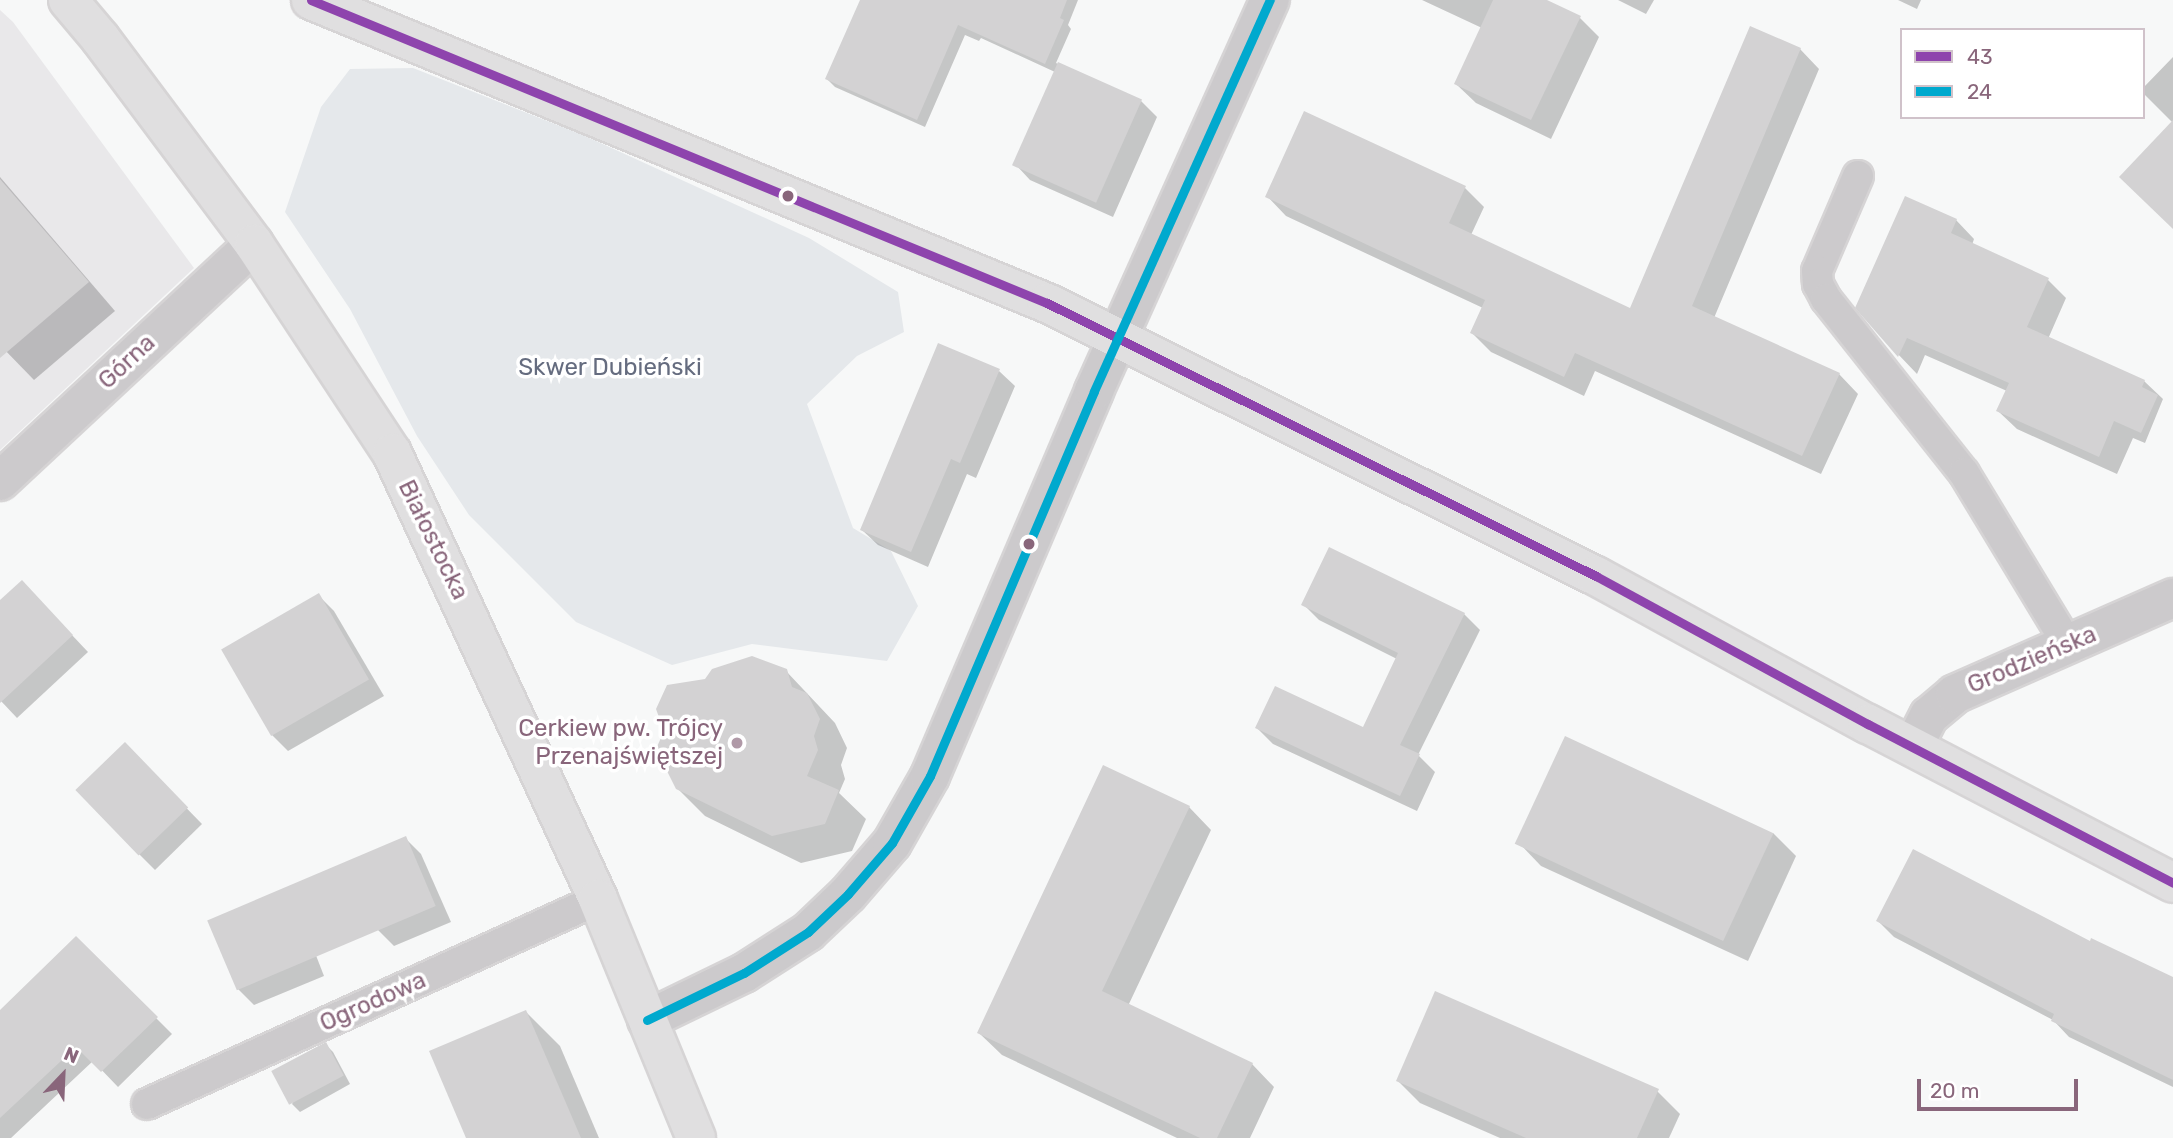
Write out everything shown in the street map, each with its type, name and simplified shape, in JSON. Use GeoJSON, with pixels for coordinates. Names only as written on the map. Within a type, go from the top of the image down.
{"type":"FeatureCollection","features":[{"type":"Feature","properties":{"kind":"street","name":"Białostocka"},"geometry":{"type":"LineString","coordinates":[[68,0],[100,38],[254,244],[392,453],[598,899],[696,1138]]}},
{"type":"Feature","properties":{"kind":"street"},"geometry":{"type":"LineString","coordinates":[[312,0],[1047,303],[1596,576],[2173,883]]}},
{"type":"Feature","properties":{"kind":"street"},"geometry":{"type":"LineString","coordinates":[[647,1020],[744,973],[808,932],[848,894],[892,843],[930,776],[1117,339],[1270,0]]}},
{"type":"Feature","properties":{"kind":"street","name":"Górna"},"geometry":{"type":"LineString","coordinates":[[0,481],[254,244]]}},
{"type":"Feature","properties":{"kind":"street","name":"Grodzieńska"},"geometry":{"type":"LineString","coordinates":[[1913,747],[1929,716],[1955,694],[2173,598]]}},
{"type":"Feature","properties":{"kind":"lane"},"geometry":{"type":"LineString","coordinates":[[1858,176],[1817,271],[1818,284],[1826,299],[1964,473],[2068,645]]}},
{"type":"Feature","properties":{"kind":"lane","name":"Ogrodowa"},"geometry":{"type":"LineString","coordinates":[[147,1104],[598,899]]}},
{"type":"Feature","properties":{"kind":"shaded area"},"geometry":{"type":"Polygon","coordinates":[[[0,10],[13,22],[194,268],[0,450],[0,10]]]}},
{"type":"Feature","properties":{"kind":"green space","name":"Skwer Dubieński"},"geometry":{"type":"Polygon","coordinates":[[[413,68],[583,135],[809,238],[898,292],[904,332],[857,356],[807,404],[853,528],[891,551],[918,606],[887,661],[752,644],[672,665],[576,622],[469,515],[417,436],[350,309],[285,212],[321,107],[350,69],[413,68]]]}},
{"type":"Feature","properties":{"kind":"building"},"geometry":{"type":"Polygon","coordinates":[[[860,0],[1067,0],[1060,18],[1064,20],[1045,64],[958,25],[917,120],[825,79],[860,0]]]}},
{"type":"Feature","properties":{"kind":"building"},"geometry":{"type":"Polygon","coordinates":[[[1493,0],[1547,0],[1581,16],[1531,120],[1454,84],[1493,0]]]}},
{"type":"Feature","properties":{"kind":"building"},"geometry":{"type":"Polygon","coordinates":[[[1750,26],[1801,48],[1692,306],[1840,373],[1802,456],[1575,353],[1564,377],[1470,333],[1485,300],[1265,197],[1304,111],[1466,186],[1449,223],[1630,308],[1750,26]]]}},
{"type":"Feature","properties":{"kind":"building"},"geometry":{"type":"Polygon","coordinates":[[[1058,62],[1142,99],[1096,203],[1012,165],[1058,62]]]}},
{"type":"Feature","properties":{"kind":"building"},"geometry":{"type":"Polygon","coordinates":[[[2173,120],[2173,229],[2119,177],[2173,120]]]}},
{"type":"Feature","properties":{"kind":"building"},"geometry":{"type":"Polygon","coordinates":[[[0,179],[89,282],[0,358],[0,179]]]}},
{"type":"Feature","properties":{"kind":"building"},"geometry":{"type":"Polygon","coordinates":[[[1905,196],[1957,219],[1951,233],[2049,278],[2027,327],[2145,380],[2142,387],[2158,395],[2141,433],[2114,421],[2099,457],[1996,411],[2009,383],[1907,338],[1898,357],[1855,308],[1905,196]]]}},
{"type":"Feature","properties":{"kind":"building"},"geometry":{"type":"Polygon","coordinates":[[[938,343],[1000,369],[960,463],[951,459],[911,552],[860,530],[938,343]]]}},
{"type":"Feature","properties":{"kind":"building"},"geometry":{"type":"Polygon","coordinates":[[[1329,547],[1465,613],[1400,745],[1420,754],[1400,796],[1255,728],[1275,686],[1363,727],[1398,653],[1301,605],[1329,547]]]}},
{"type":"Feature","properties":{"kind":"building"},"geometry":{"type":"Polygon","coordinates":[[[22,580],[73,635],[0,703],[0,600],[22,580]]]}},
{"type":"Feature","properties":{"kind":"building"},"geometry":{"type":"Polygon","coordinates":[[[319,593],[369,680],[271,736],[221,650],[319,593]]]}},
{"type":"Feature","properties":{"kind":"building","name":"Cerkiew pw. Trójcy Przenajświętszej"},"geometry":{"type":"Polygon","coordinates":[[[752,656],[787,669],[792,687],[807,693],[820,719],[814,736],[818,750],[807,776],[839,790],[825,824],[772,836],[676,789],[656,749],[664,731],[656,709],[667,685],[705,679],[712,669],[752,656]]]}},
{"type":"Feature","properties":{"kind":"building"},"geometry":{"type":"Polygon","coordinates":[[[1565,736],[1773,833],[1723,941],[1515,844],[1565,736]]]}},
{"type":"Feature","properties":{"kind":"building"},"geometry":{"type":"Polygon","coordinates":[[[125,742],[188,807],[139,855],[75,790],[125,742]]]}},
{"type":"Feature","properties":{"kind":"building"},"geometry":{"type":"Polygon","coordinates":[[[1103,765],[1190,806],[1102,991],[1253,1063],[1217,1138],[1200,1138],[977,1033],[1103,765]]]}},
{"type":"Feature","properties":{"kind":"building"},"geometry":{"type":"Polygon","coordinates":[[[406,836],[436,906],[237,990],[207,920],[406,836]]]}},
{"type":"Feature","properties":{"kind":"building"},"geometry":{"type":"Polygon","coordinates":[[[1913,849],[2090,941],[2091,938],[2173,977],[2173,1080],[2051,1021],[2054,1014],[1876,921],[1913,849]]]}},
{"type":"Feature","properties":{"kind":"building"},"geometry":{"type":"Polygon","coordinates":[[[76,936],[158,1017],[101,1072],[76,1047],[0,1118],[0,1010],[76,936]]]}},
{"type":"Feature","properties":{"kind":"building"},"geometry":{"type":"Polygon","coordinates":[[[1435,991],[1659,1089],[1637,1138],[1526,1138],[1396,1081],[1435,991]]]}},
{"type":"Feature","properties":{"kind":"building"},"geometry":{"type":"Polygon","coordinates":[[[526,1010],[581,1138],[466,1138],[429,1051],[526,1010]]]}},
{"type":"Feature","properties":{"kind":"building"},"geometry":{"type":"Polygon","coordinates":[[[326,1042],[344,1076],[289,1105],[271,1071],[326,1042]]]}},
{"type":"Feature","properties":{"kind":"transit line","name":"43"},"geometry":{"type":"LineString","coordinates":[[311,0],[1047,303],[1596,576],[1868,724],[2173,883]]}},
{"type":"Feature","properties":{"kind":"transit line","name":"24"},"geometry":{"type":"LineString","coordinates":[[647,1020],[744,973],[808,932],[848,894],[892,843],[930,776],[1094,391],[1270,0]]}},
{"type":"Feature","properties":{"kind":"place","name":"Cerkiew pw. Trójcy Przenajświętszej"},"geometry":{"type":"Point","coordinates":[737,743]}}]}
